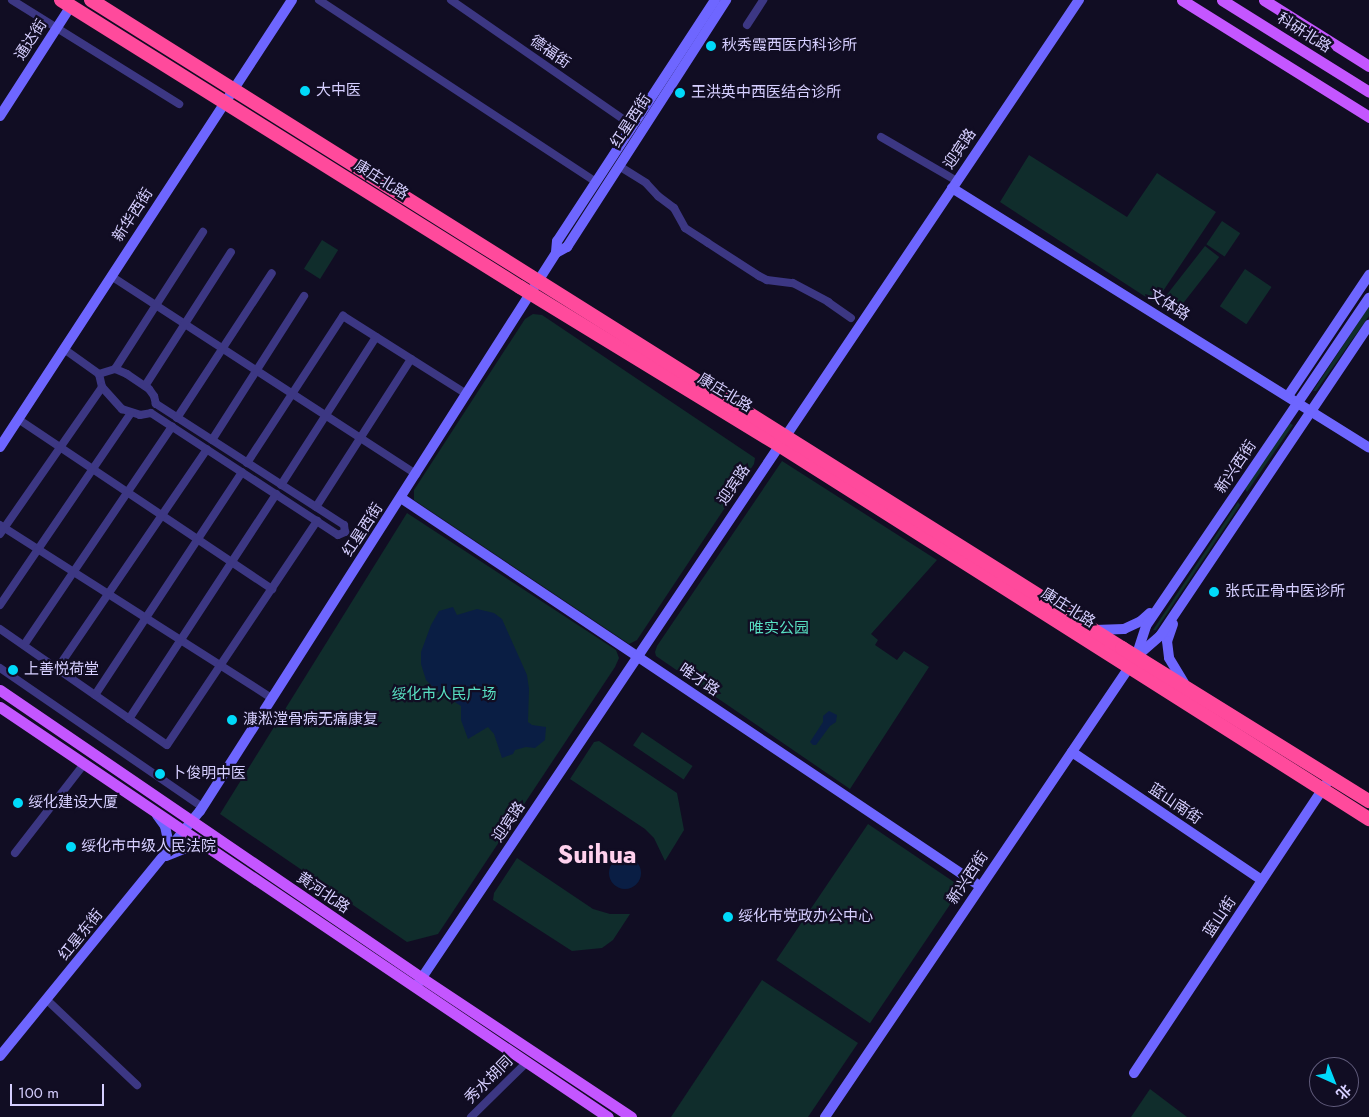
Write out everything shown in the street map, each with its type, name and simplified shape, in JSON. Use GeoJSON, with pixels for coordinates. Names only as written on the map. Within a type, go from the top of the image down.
{"type":"FeatureCollection","features":[{"type":"Feature","properties":{"kind":"highway","name":"康庄北路"},"geometry":{"type":"LineString","coordinates":[[91,0],[233,87],[538,280],[782,440],[1133,661],[1369,818]]}},
{"type":"Feature","properties":{"kind":"highway","name":"康庄北路"},"geometry":{"type":"LineString","coordinates":[[66,3],[530,292],[782,440],[1093,630],[1133,661],[1188,688],[1369,801]]}},
{"type":"Feature","properties":{"kind":"main road","name":"新华西街"},"geometry":{"type":"LineString","coordinates":[[0,447],[233,87],[292,0]]}},
{"type":"Feature","properties":{"kind":"main road","name":"迎宾路"},"geometry":{"type":"LineString","coordinates":[[415,988],[1079,0]]}},
{"type":"Feature","properties":{"kind":"main road"},"geometry":{"type":"LineString","coordinates":[[1182,0],[1369,118]]}},
{"type":"Feature","properties":{"kind":"main road","name":"科研北路"},"geometry":{"type":"LineString","coordinates":[[1222,0],[1369,92]]}},
{"type":"Feature","properties":{"kind":"main road"},"geometry":{"type":"LineString","coordinates":[[1264,0],[1369,66]]}},
{"type":"Feature","properties":{"kind":"main road","name":"红星西街"},"geometry":{"type":"LineString","coordinates":[[556,253],[557,241],[596,182],[637,129],[720,1]]}},
{"type":"Feature","properties":{"kind":"main road","name":"通达街"},"geometry":{"type":"LineString","coordinates":[[0,116],[57,28],[66,3]]}},
{"type":"Feature","properties":{"kind":"main road","name":"红星西街"},"geometry":{"type":"LineString","coordinates":[[183,832],[202,807],[401,498],[530,292],[556,253],[567,247],[619,166],[637,129]]}},
{"type":"Feature","properties":{"kind":"main road","name":"文体路"},"geometry":{"type":"LineString","coordinates":[[955,184],[1369,448]]}},
{"type":"Feature","properties":{"kind":"main road"},"geometry":{"type":"LineString","coordinates":[[1288,396],[1369,275]]}},
{"type":"Feature","properties":{"kind":"main road","name":"新兴西街"},"geometry":{"type":"LineString","coordinates":[[1133,661],[1146,626],[1186,570],[1369,298]]}},
{"type":"Feature","properties":{"kind":"main road","name":"新兴西街"},"geometry":{"type":"LineString","coordinates":[[825,1117],[1133,661],[1160,636],[1369,325]]}},
{"type":"Feature","properties":{"kind":"main road"},"geometry":{"type":"LineString","coordinates":[[1237,493],[1250,502]]}},
{"type":"Feature","properties":{"kind":"main road","name":"唯才路"},"geometry":{"type":"LineString","coordinates":[[401,498],[980,886]]}},
{"type":"Feature","properties":{"kind":"main road"},"geometry":{"type":"LineString","coordinates":[[1093,630],[1124,629],[1142,622],[1170,584],[1186,570]]}},
{"type":"Feature","properties":{"kind":"main road"},"geometry":{"type":"LineString","coordinates":[[1188,688],[1172,666],[1167,641],[1171,627],[1192,594],[1198,578]]}},
{"type":"Feature","properties":{"kind":"main road","name":"黄河北路"},"geometry":{"type":"LineString","coordinates":[[0,690],[422,978],[632,1117]]}},
{"type":"Feature","properties":{"kind":"main road","name":"黄河北路"},"geometry":{"type":"LineString","coordinates":[[0,706],[183,832],[608,1117]]}},
{"type":"Feature","properties":{"kind":"main road","name":"蓝山南街"},"geometry":{"type":"LineString","coordinates":[[1072,752],[1262,880]]}},
{"type":"Feature","properties":{"kind":"main road","name":"蓝山街"},"geometry":{"type":"LineString","coordinates":[[1134,1073],[1331,777]]}},
{"type":"Feature","properties":{"kind":"main road"},"geometry":{"type":"LineString","coordinates":[[155,812],[165,826],[168,840],[159,861]]}},
{"type":"Feature","properties":{"kind":"main road","name":"红星东街"},"geometry":{"type":"LineString","coordinates":[[0,1056],[183,832]]}},
{"type":"Feature","properties":{"kind":"main road"},"geometry":{"type":"LineString","coordinates":[[159,861],[181,849],[207,848]]}},
{"type":"Feature","properties":{"kind":"street"},"geometry":{"type":"LineString","coordinates":[[12,0],[179,104]]}},
{"type":"Feature","properties":{"kind":"street"},"geometry":{"type":"LineString","coordinates":[[319,0],[596,182]]}},
{"type":"Feature","properties":{"kind":"street","name":"德福街"},"geometry":{"type":"LineString","coordinates":[[451,0],[637,129]]}},
{"type":"Feature","properties":{"kind":"street"},"geometry":{"type":"LineString","coordinates":[[747,25],[763,0]]}},
{"type":"Feature","properties":{"kind":"street"},"geometry":{"type":"LineString","coordinates":[[881,137],[955,184]]}},
{"type":"Feature","properties":{"kind":"street"},"geometry":{"type":"LineString","coordinates":[[619,166],[646,183],[658,196],[674,208],[686,228],[708,243],[759,276],[767,280],[793,283],[828,302],[851,318]]}},
{"type":"Feature","properties":{"kind":"street"},"geometry":{"type":"LineString","coordinates":[[99,374],[115,369],[203,232]]}},
{"type":"Feature","properties":{"kind":"street"},"geometry":{"type":"LineString","coordinates":[[145,386],[231,252]]}},
{"type":"Feature","properties":{"kind":"street"},"geometry":{"type":"LineString","coordinates":[[177,418],[272,273]]}},
{"type":"Feature","properties":{"kind":"street"},"geometry":{"type":"LineString","coordinates":[[111,276],[416,474]]}},
{"type":"Feature","properties":{"kind":"street"},"geometry":{"type":"LineString","coordinates":[[212,440],[304,296]]}},
{"type":"Feature","properties":{"kind":"street"},"geometry":{"type":"LineString","coordinates":[[247,463],[343,316],[465,393]]}},
{"type":"Feature","properties":{"kind":"street"},"geometry":{"type":"LineString","coordinates":[[281,485],[376,337]]}},
{"type":"Feature","properties":{"kind":"street"},"geometry":{"type":"LineString","coordinates":[[64,349],[99,374],[102,387],[122,409],[140,415],[151,413],[338,535],[345,532],[344,525],[156,404],[154,396],[145,386],[115,369]]}},
{"type":"Feature","properties":{"kind":"street"},"geometry":{"type":"LineString","coordinates":[[316,507],[411,359]]}},
{"type":"Feature","properties":{"kind":"street"},"geometry":{"type":"LineString","coordinates":[[102,387],[1,529],[38,549],[272,698]]}},
{"type":"Feature","properties":{"kind":"street"},"geometry":{"type":"LineString","coordinates":[[0,605],[131,413]]}},
{"type":"Feature","properties":{"kind":"street"},"geometry":{"type":"LineString","coordinates":[[18,419],[272,589]]}},
{"type":"Feature","properties":{"kind":"street"},"geometry":{"type":"LineString","coordinates":[[24,645],[172,426]]}},
{"type":"Feature","properties":{"kind":"street"},"geometry":{"type":"LineString","coordinates":[[58,669],[207,449]]}},
{"type":"Feature","properties":{"kind":"street"},"geometry":{"type":"LineString","coordinates":[[95,695],[242,472]]}},
{"type":"Feature","properties":{"kind":"street"},"geometry":{"type":"LineString","coordinates":[[129,718],[276,494]]}},
{"type":"Feature","properties":{"kind":"street"},"geometry":{"type":"LineString","coordinates":[[0,629],[167,745],[317,521]]}},
{"type":"Feature","properties":{"kind":"street"},"geometry":{"type":"LineString","coordinates":[[0,668],[202,807]]}},
{"type":"Feature","properties":{"kind":"street"},"geometry":{"type":"LineString","coordinates":[[14,853],[84,764]]}},
{"type":"Feature","properties":{"kind":"street"},"geometry":{"type":"LineString","coordinates":[[47,1000],[137,1086]]}},
{"type":"Feature","properties":{"kind":"street","name":"秀水胡同"},"geometry":{"type":"LineString","coordinates":[[471,1117],[526,1062]]}},
{"type":"Feature","properties":{"kind":"green space"},"geometry":{"type":"Polygon","coordinates":[[[1029,155],[1127,217],[1157,173],[1216,212],[1155,303],[1000,202],[1029,155]]]}},
{"type":"Feature","properties":{"kind":"green space"},"geometry":{"type":"Polygon","coordinates":[[[1222,221],[1240,233],[1225,257],[1206,244],[1222,221]]]}},
{"type":"Feature","properties":{"kind":"green space"},"geometry":{"type":"Polygon","coordinates":[[[322,240],[338,250],[320,279],[304,269],[322,240]]]}},
{"type":"Feature","properties":{"kind":"green space"},"geometry":{"type":"Polygon","coordinates":[[[1205,246],[1219,257],[1181,306],[1167,295],[1205,246]]]}},
{"type":"Feature","properties":{"kind":"green space"},"geometry":{"type":"Polygon","coordinates":[[[1245,269],[1272,287],[1246,324],[1220,306],[1245,269]]]}},
{"type":"Feature","properties":{"kind":"green space"},"geometry":{"type":"Polygon","coordinates":[[[1369,306],[1369,316],[1316,391],[1313,391],[1369,306]]]}},
{"type":"Feature","properties":{"kind":"green space"},"geometry":{"type":"Polygon","coordinates":[[[533,314],[542,315],[755,458],[754,464],[637,640],[629,644],[414,500],[414,490],[525,319],[533,314]]]}},
{"type":"Feature","properties":{"kind":"green space"},"geometry":{"type":"Polygon","coordinates":[[[1289,423],[1293,425],[1247,492],[1245,489],[1289,423]]]}},
{"type":"Feature","properties":{"kind":"green space","name":"唯实公园"},"geometry":{"type":"Polygon","coordinates":[[[782,461],[937,560],[871,634],[878,640],[875,645],[897,660],[904,651],[929,667],[850,789],[656,656],[655,652],[657,646],[782,461]]]}},
{"type":"Feature","properties":{"kind":"green space"},"geometry":{"type":"Polygon","coordinates":[[[1238,502],[1240,505],[1156,630],[1153,630],[1238,502]]]}},
{"type":"Feature","properties":{"kind":"green space","name":"绥化市人民广场"},"geometry":{"type":"Polygon","coordinates":[[[407,513],[616,650],[619,658],[615,667],[438,934],[407,942],[220,814],[407,513]]]}},
{"type":"Feature","properties":{"kind":"green space"},"geometry":{"type":"Polygon","coordinates":[[[642,732],[693,766],[684,779],[633,745],[642,732]]]}},
{"type":"Feature","properties":{"kind":"green space"},"geometry":{"type":"Polygon","coordinates":[[[599,741],[677,793],[684,830],[665,861],[654,838],[645,829],[570,779],[594,742],[599,741]]]}},
{"type":"Feature","properties":{"kind":"green space"},"geometry":{"type":"Polygon","coordinates":[[[868,824],[962,887],[870,1023],[776,960],[868,824]]]}},
{"type":"Feature","properties":{"kind":"green space"},"geometry":{"type":"Polygon","coordinates":[[[517,858],[593,909],[610,914],[630,914],[613,940],[602,948],[572,951],[493,900],[494,893],[517,858]]]}},
{"type":"Feature","properties":{"kind":"green space"},"geometry":{"type":"Polygon","coordinates":[[[762,980],[858,1043],[808,1117],[671,1117],[762,980]]]}},
{"type":"Feature","properties":{"kind":"green space"},"geometry":{"type":"Polygon","coordinates":[[[1150,1089],[1187,1117],[1131,1117],[1150,1089]]]}},
{"type":"Feature","properties":{"kind":"water"},"geometry":{"type":"Polygon","coordinates":[[[453,607],[457,615],[477,609],[494,613],[502,619],[527,675],[529,689],[528,722],[532,725],[546,727],[545,740],[535,748],[526,747],[515,750],[513,754],[502,758],[494,734],[488,727],[468,739],[461,720],[461,706],[436,690],[426,680],[421,664],[421,652],[431,625],[439,611],[453,607]]]}},
{"type":"Feature","properties":{"kind":"water"},"geometry":{"type":"Polygon","coordinates":[[[829,711],[837,715],[836,722],[830,726],[816,745],[813,745],[810,742],[823,722],[823,716],[829,711]]]}},
{"type":"Feature","properties":{"kind":"water"},"geometry":{"type":"Polygon","coordinates":[[[625,857],[637,861],[641,873],[637,885],[625,889],[613,885],[609,873],[613,861],[625,857]]]}},
{"type":"Feature","properties":{"kind":"place","name":"秋秀霞西医内科诊所"},"geometry":{"type":"Point","coordinates":[711,46]}},
{"type":"Feature","properties":{"kind":"place","name":"大中医"},"geometry":{"type":"Point","coordinates":[305,91]}},
{"type":"Feature","properties":{"kind":"place","name":"王洪英中西医结合诊所"},"geometry":{"type":"Point","coordinates":[680,93]}},
{"type":"Feature","properties":{"kind":"place","name":"张氏正骨中医诊所"},"geometry":{"type":"Point","coordinates":[1214,592]}},
{"type":"Feature","properties":{"kind":"place","name":"上善悦荷堂"},"geometry":{"type":"Point","coordinates":[13,670]}},
{"type":"Feature","properties":{"kind":"place","name":"漮淞漟骨病无痛康复"},"geometry":{"type":"Point","coordinates":[232,720]}},
{"type":"Feature","properties":{"kind":"place","name":"卜俊明中医"},"geometry":{"type":"Point","coordinates":[160,774]}},
{"type":"Feature","properties":{"kind":"place","name":"绥化建设大厦"},"geometry":{"type":"Point","coordinates":[18,803]}},
{"type":"Feature","properties":{"kind":"place","name":"绥化市中级人民法院"},"geometry":{"type":"Point","coordinates":[71,847]}},
{"type":"Feature","properties":{"kind":"place","name":"绥化市党政办公中心"},"geometry":{"type":"Point","coordinates":[728,917]}},
{"type":"Feature","properties":{"kind":"district","name":"Suihua"},"geometry":{"type":"Point","coordinates":[597,854]}}]}
